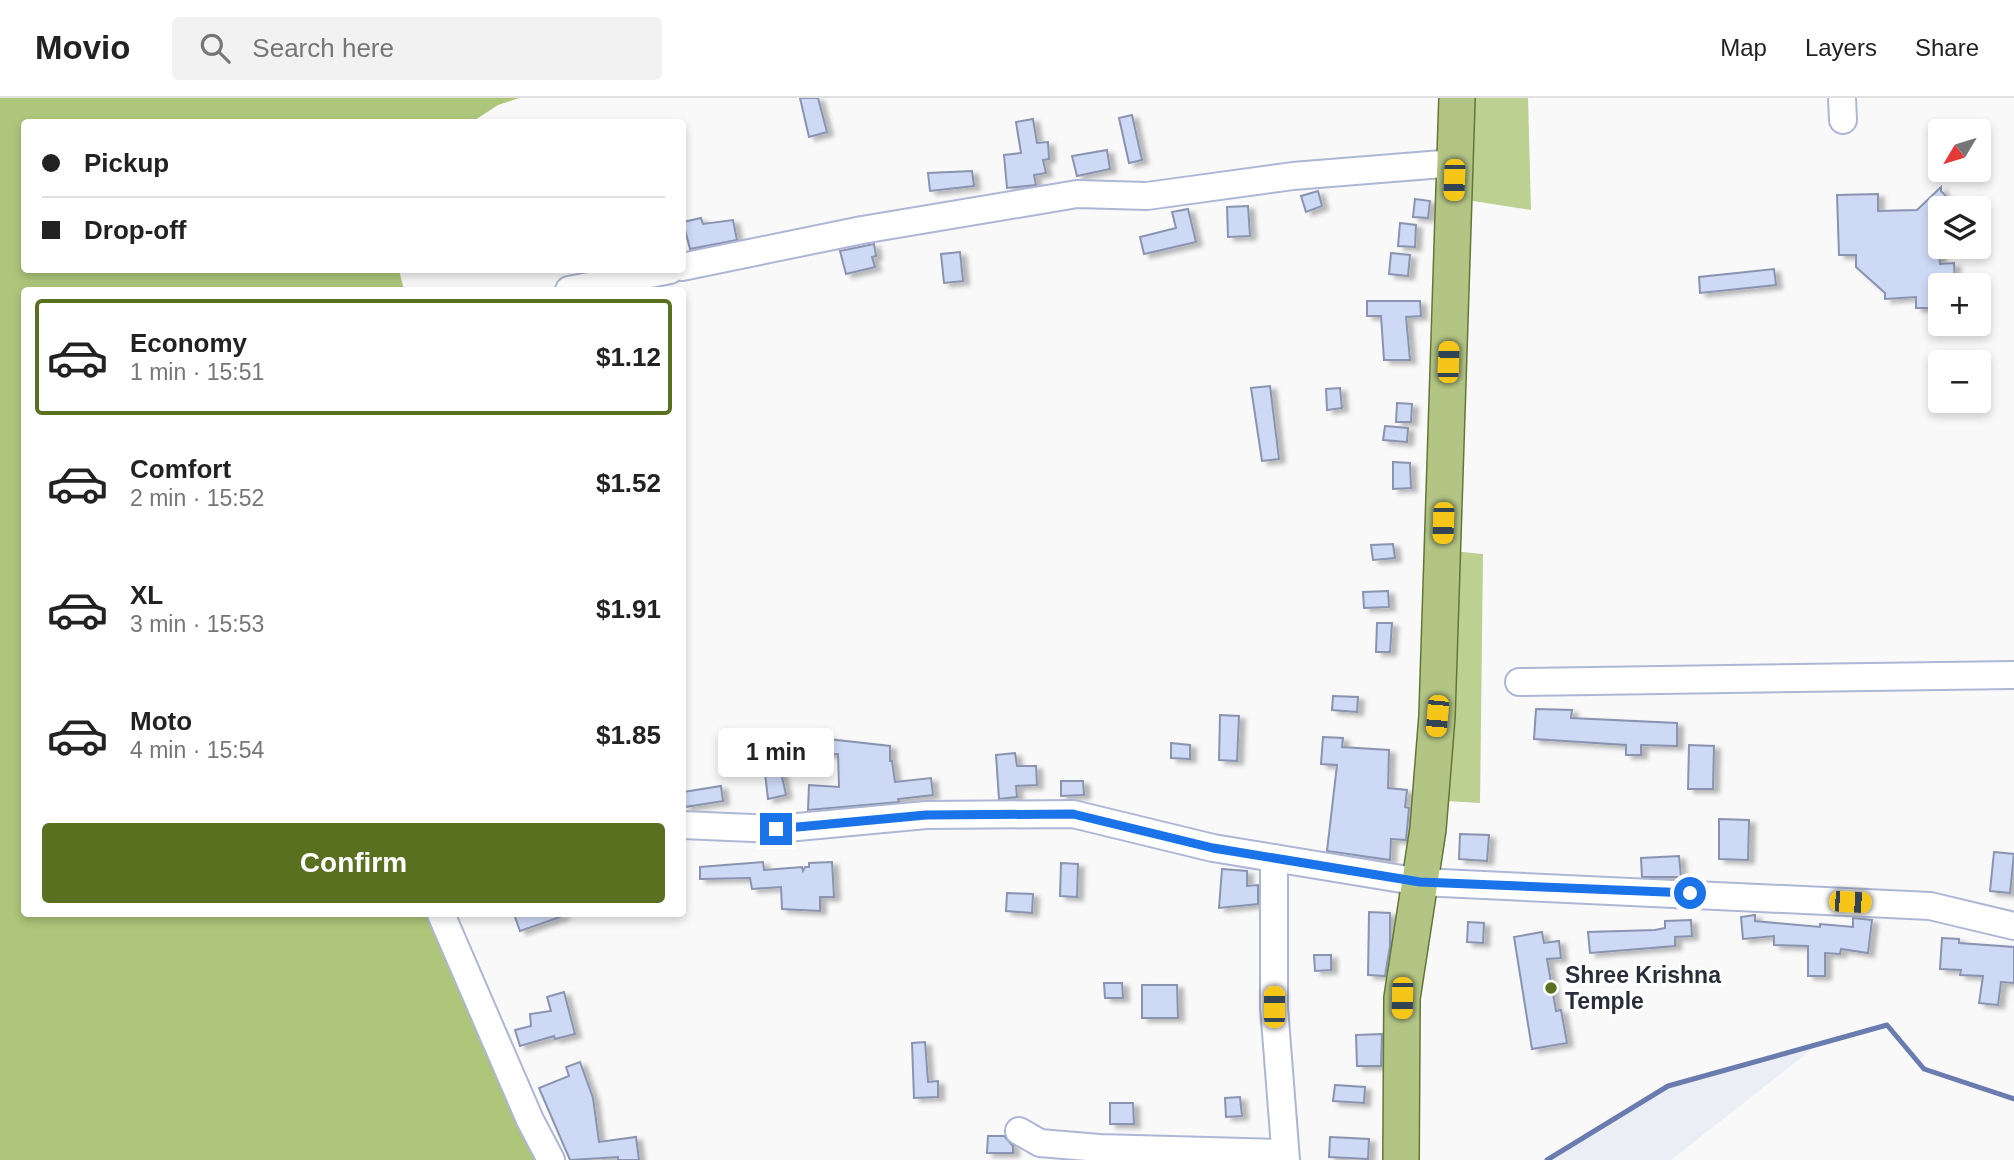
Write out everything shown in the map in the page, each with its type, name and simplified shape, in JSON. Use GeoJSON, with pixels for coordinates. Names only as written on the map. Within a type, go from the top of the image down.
{"type":"FeatureCollection","features":[{"type":"Feature","properties":{"kind":"main road"},"geometry":{"type":"LineString","coordinates":[[1401,1160],[1402,998],[1428,829],[1437,716],[1457,98]]}},
{"type":"Feature","properties":{"kind":"street"},"geometry":{"type":"LineString","coordinates":[[686,266],[862,230],[1077,194],[1147,196],[1293,176],[1455,163]]}},
{"type":"Feature","properties":{"kind":"street"},"geometry":{"type":"LineString","coordinates":[[584,287],[655,273]]}},
{"type":"Feature","properties":{"kind":"street"},"geometry":{"type":"LineString","coordinates":[[1519,682],[2014,676]]}},
{"type":"Feature","properties":{"kind":"street"},"geometry":{"type":"LineString","coordinates":[[686,825],[776,829],[926,815],[1073,814],[1213,848],[1420,882],[1930,906],[2014,926]]}},
{"type":"Feature","properties":{"kind":"street"},"geometry":{"type":"LineString","coordinates":[[1019,1131],[1040,1143],[1286,1157],[1274,1007],[1274,858]]}},
{"type":"Feature","properties":{"kind":"street"},"geometry":{"type":"LineString","coordinates":[[442,917],[530,1120],[551,1160]]}},
{"type":"Feature","properties":{"kind":"shaded area"},"geometry":{"type":"Polygon","coordinates":[[[1820,1043],[1671,1160],[1547,1160],[1668,1086],[1820,1043]]]}},
{"type":"Feature","properties":{"kind":"green space"},"geometry":{"type":"Polygon","coordinates":[[[0,98],[519,98],[498,105],[477,119],[21,119],[21,273],[400,273],[403,287],[21,287],[21,917],[442,917],[551,1160],[0,1160],[0,98]]]}},
{"type":"Feature","properties":{"kind":"green space"},"geometry":{"type":"Polygon","coordinates":[[[1457,98],[1528,98],[1531,210],[1454,198],[1457,98]]]}},
{"type":"Feature","properties":{"kind":"green space"},"geometry":{"type":"Polygon","coordinates":[[[1442,550],[1483,554],[1480,803],[1430,800],[1442,550]]]}},
{"type":"Feature","properties":{"kind":"building"},"geometry":{"type":"Polygon","coordinates":[[[800,98],[818,98],[827,132],[809,137],[800,98]]]}},
{"type":"Feature","properties":{"kind":"building"},"geometry":{"type":"Polygon","coordinates":[[[1132,115],[1142,160],[1129,163],[1119,118],[1132,115]]]}},
{"type":"Feature","properties":{"kind":"building"},"geometry":{"type":"Polygon","coordinates":[[[1033,119],[1037,143],[1048,142],[1049,159],[1043,160],[1046,173],[1034,175],[1036,185],[1007,188],[1004,155],[1021,153],[1016,122],[1033,119]]]}},
{"type":"Feature","properties":{"kind":"building"},"geometry":{"type":"Polygon","coordinates":[[[1107,150],[1110,169],[1077,176],[1072,156],[1107,150]]]}},
{"type":"Feature","properties":{"kind":"building"},"geometry":{"type":"Polygon","coordinates":[[[972,171],[974,186],[930,191],[928,173],[972,171]]]}},
{"type":"Feature","properties":{"kind":"building"},"geometry":{"type":"Polygon","coordinates":[[[1941,187],[1946,196],[1932,196],[1941,187]]]}},
{"type":"Feature","properties":{"kind":"building"},"geometry":{"type":"Polygon","coordinates":[[[1318,191],[1322,206],[1306,212],[1301,196],[1318,191]]]}},
{"type":"Feature","properties":{"kind":"building"},"geometry":{"type":"Polygon","coordinates":[[[1878,194],[1878,211],[1917,210],[1928,199],[1928,259],[1940,259],[1940,264],[1954,263],[1954,273],[1928,273],[1928,308],[1916,308],[1916,297],[1885,299],[1885,293],[1856,267],[1856,255],[1839,255],[1837,195],[1878,194]]]}},
{"type":"Feature","properties":{"kind":"building"},"geometry":{"type":"Polygon","coordinates":[[[1415,199],[1430,201],[1428,218],[1413,217],[1415,199]]]}},
{"type":"Feature","properties":{"kind":"building"},"geometry":{"type":"Polygon","coordinates":[[[1248,206],[1250,236],[1228,237],[1227,207],[1248,206]]]}},
{"type":"Feature","properties":{"kind":"building"},"geometry":{"type":"Polygon","coordinates":[[[1188,209],[1196,242],[1144,254],[1140,237],[1176,228],[1172,212],[1188,209]]]}},
{"type":"Feature","properties":{"kind":"building"},"geometry":{"type":"Polygon","coordinates":[[[701,218],[703,224],[733,220],[737,240],[690,249],[686,221],[701,218]]]}},
{"type":"Feature","properties":{"kind":"building"},"geometry":{"type":"Polygon","coordinates":[[[1400,223],[1416,225],[1415,247],[1398,246],[1400,223]]]}},
{"type":"Feature","properties":{"kind":"building"},"geometry":{"type":"Polygon","coordinates":[[[874,244],[876,256],[872,257],[875,267],[846,274],[840,251],[874,244]]]}},
{"type":"Feature","properties":{"kind":"building"},"geometry":{"type":"Polygon","coordinates":[[[960,252],[963,281],[944,283],[941,254],[960,252]]]}},
{"type":"Feature","properties":{"kind":"building"},"geometry":{"type":"Polygon","coordinates":[[[1391,253],[1410,255],[1408,276],[1389,274],[1391,253]]]}},
{"type":"Feature","properties":{"kind":"building"},"geometry":{"type":"Polygon","coordinates":[[[1774,269],[1776,285],[1700,293],[1699,277],[1774,269]]]}},
{"type":"Feature","properties":{"kind":"building"},"geometry":{"type":"Polygon","coordinates":[[[1367,301],[1420,301],[1421,316],[1406,317],[1410,360],[1384,360],[1381,316],[1367,316],[1367,301]]]}},
{"type":"Feature","properties":{"kind":"building"},"geometry":{"type":"Polygon","coordinates":[[[1270,386],[1279,459],[1262,461],[1251,388],[1270,386]]]}},
{"type":"Feature","properties":{"kind":"building"},"geometry":{"type":"Polygon","coordinates":[[[1340,388],[1342,408],[1327,410],[1326,389],[1340,388]]]}},
{"type":"Feature","properties":{"kind":"building"},"geometry":{"type":"Polygon","coordinates":[[[1397,403],[1412,404],[1411,422],[1396,422],[1397,403]]]}},
{"type":"Feature","properties":{"kind":"building"},"geometry":{"type":"Polygon","coordinates":[[[1385,426],[1408,428],[1407,442],[1383,440],[1385,426]]]}},
{"type":"Feature","properties":{"kind":"building"},"geometry":{"type":"Polygon","coordinates":[[[1393,462],[1410,463],[1411,488],[1393,489],[1393,462]]]}},
{"type":"Feature","properties":{"kind":"building"},"geometry":{"type":"Polygon","coordinates":[[[1393,544],[1395,558],[1373,560],[1371,545],[1393,544]]]}},
{"type":"Feature","properties":{"kind":"building"},"geometry":{"type":"Polygon","coordinates":[[[1388,591],[1389,607],[1364,608],[1363,592],[1388,591]]]}},
{"type":"Feature","properties":{"kind":"building"},"geometry":{"type":"Polygon","coordinates":[[[1377,623],[1392,623],[1390,652],[1376,652],[1377,623]]]}},
{"type":"Feature","properties":{"kind":"building"},"geometry":{"type":"Polygon","coordinates":[[[1333,696],[1358,697],[1357,712],[1332,710],[1333,696]]]}},
{"type":"Feature","properties":{"kind":"building"},"geometry":{"type":"Polygon","coordinates":[[[1536,709],[1572,710],[1571,718],[1677,723],[1677,746],[1641,745],[1641,755],[1626,755],[1626,745],[1534,739],[1536,709]]]}},
{"type":"Feature","properties":{"kind":"building"},"geometry":{"type":"Polygon","coordinates":[[[1220,715],[1239,716],[1237,761],[1219,760],[1220,715]]]}},
{"type":"Feature","properties":{"kind":"building"},"geometry":{"type":"Polygon","coordinates":[[[1323,737],[1343,738],[1342,747],[1389,750],[1388,788],[1407,790],[1405,807],[1409,808],[1406,840],[1391,839],[1390,860],[1327,851],[1337,765],[1321,764],[1323,737]]]}},
{"type":"Feature","properties":{"kind":"building"},"geometry":{"type":"Polygon","coordinates":[[[819,738],[890,746],[895,782],[931,778],[933,795],[898,799],[899,802],[808,810],[809,785],[839,787],[838,754],[792,755],[792,739],[819,738]]]}},
{"type":"Feature","properties":{"kind":"building"},"geometry":{"type":"Polygon","coordinates":[[[1171,743],[1190,745],[1190,759],[1171,758],[1171,743]]]}},
{"type":"Feature","properties":{"kind":"building"},"geometry":{"type":"Polygon","coordinates":[[[1689,745],[1714,746],[1713,789],[1688,789],[1689,745]]]}},
{"type":"Feature","properties":{"kind":"building"},"geometry":{"type":"Polygon","coordinates":[[[1015,753],[1017,766],[1036,766],[1037,785],[1016,786],[1017,797],[999,799],[996,755],[1015,753]]]}},
{"type":"Feature","properties":{"kind":"building"},"geometry":{"type":"Polygon","coordinates":[[[777,754],[786,795],[768,799],[763,756],[777,754]]]}},
{"type":"Feature","properties":{"kind":"building"},"geometry":{"type":"Polygon","coordinates":[[[1061,781],[1083,781],[1084,795],[1061,796],[1061,781]]]}},
{"type":"Feature","properties":{"kind":"building"},"geometry":{"type":"Polygon","coordinates":[[[721,786],[723,801],[686,807],[686,792],[721,786]]]}},
{"type":"Feature","properties":{"kind":"building"},"geometry":{"type":"Polygon","coordinates":[[[1719,819],[1749,820],[1748,860],[1719,859],[1719,819]]]}},
{"type":"Feature","properties":{"kind":"building"},"geometry":{"type":"Polygon","coordinates":[[[1460,834],[1489,835],[1487,861],[1459,859],[1460,834]]]}},
{"type":"Feature","properties":{"kind":"building"},"geometry":{"type":"Polygon","coordinates":[[[1994,852],[2014,854],[2010,893],[1990,891],[1994,852]]]}},
{"type":"Feature","properties":{"kind":"building"},"geometry":{"type":"Polygon","coordinates":[[[1679,856],[1681,877],[1642,877],[1641,858],[1679,856]]]}},
{"type":"Feature","properties":{"kind":"building"},"geometry":{"type":"Polygon","coordinates":[[[763,862],[764,870],[802,867],[803,871],[805,867],[809,867],[809,863],[832,862],[834,897],[820,897],[820,911],[782,909],[781,887],[752,889],[750,878],[700,879],[700,867],[763,862]]]}},
{"type":"Feature","properties":{"kind":"building"},"geometry":{"type":"Polygon","coordinates":[[[1061,863],[1078,864],[1077,897],[1060,896],[1061,863]]]}},
{"type":"Feature","properties":{"kind":"building"},"geometry":{"type":"Polygon","coordinates":[[[1222,869],[1247,871],[1247,886],[1258,885],[1258,904],[1219,908],[1222,869]]]}},
{"type":"Feature","properties":{"kind":"building"},"geometry":{"type":"Polygon","coordinates":[[[1007,893],[1033,894],[1032,913],[1006,911],[1007,893]]]}},
{"type":"Feature","properties":{"kind":"building"},"geometry":{"type":"Polygon","coordinates":[[[1369,912],[1390,913],[1390,946],[1385,976],[1368,975],[1369,912]]]}},
{"type":"Feature","properties":{"kind":"building"},"geometry":{"type":"Polygon","coordinates":[[[1755,915],[1755,921],[1820,927],[1820,924],[1853,927],[1853,918],[1872,920],[1868,953],[1841,949],[1840,954],[1825,953],[1825,976],[1808,976],[1808,946],[1774,945],[1774,936],[1743,939],[1741,917],[1755,915]]]}},
{"type":"Feature","properties":{"kind":"building"},"geometry":{"type":"Polygon","coordinates":[[[515,917],[560,917],[520,931],[515,917]]]}},
{"type":"Feature","properties":{"kind":"building"},"geometry":{"type":"Polygon","coordinates":[[[1691,920],[1692,936],[1675,937],[1675,946],[1590,953],[1588,932],[1655,930],[1665,928],[1665,921],[1691,920]]]}},
{"type":"Feature","properties":{"kind":"building"},"geometry":{"type":"Polygon","coordinates":[[[1468,922],[1484,923],[1483,943],[1467,942],[1468,922]]]}},
{"type":"Feature","properties":{"kind":"building"},"geometry":{"type":"Polygon","coordinates":[[[1542,932],[1544,943],[1559,941],[1561,958],[1547,959],[1556,1011],[1561,1010],[1567,1043],[1532,1049],[1514,937],[1542,932]]]}},
{"type":"Feature","properties":{"kind":"building"},"geometry":{"type":"Polygon","coordinates":[[[1942,938],[1959,939],[1959,943],[2014,947],[2014,983],[2001,982],[1998,1005],[1979,1003],[1983,976],[1960,975],[1961,970],[1940,969],[1942,938]]]}},
{"type":"Feature","properties":{"kind":"building"},"geometry":{"type":"Polygon","coordinates":[[[1314,955],[1331,955],[1331,970],[1315,971],[1314,955]]]}},
{"type":"Feature","properties":{"kind":"building"},"geometry":{"type":"Polygon","coordinates":[[[1104,983],[1122,983],[1123,998],[1105,998],[1104,983]]]}},
{"type":"Feature","properties":{"kind":"building"},"geometry":{"type":"Polygon","coordinates":[[[1142,985],[1177,985],[1178,1018],[1142,1018],[1142,985]]]}},
{"type":"Feature","properties":{"kind":"building"},"geometry":{"type":"Polygon","coordinates":[[[564,992],[575,1034],[555,1039],[554,1036],[520,1046],[515,1030],[531,1026],[530,1014],[551,1011],[547,997],[564,992]]]}},
{"type":"Feature","properties":{"kind":"building"},"geometry":{"type":"Polygon","coordinates":[[[1382,1034],[1381,1066],[1357,1066],[1356,1035],[1382,1034]]]}},
{"type":"Feature","properties":{"kind":"building"},"geometry":{"type":"Polygon","coordinates":[[[925,1042],[928,1082],[938,1081],[938,1097],[914,1098],[912,1043],[925,1042]]]}},
{"type":"Feature","properties":{"kind":"building"},"geometry":{"type":"Polygon","coordinates":[[[580,1062],[593,1098],[599,1142],[636,1137],[639,1160],[618,1160],[618,1157],[570,1160],[539,1088],[569,1076],[566,1067],[580,1062]]]}},
{"type":"Feature","properties":{"kind":"building"},"geometry":{"type":"Polygon","coordinates":[[[1335,1085],[1365,1087],[1364,1103],[1333,1101],[1335,1085]]]}},
{"type":"Feature","properties":{"kind":"building"},"geometry":{"type":"Polygon","coordinates":[[[1240,1097],[1242,1116],[1226,1117],[1225,1098],[1240,1097]]]}},
{"type":"Feature","properties":{"kind":"building"},"geometry":{"type":"Polygon","coordinates":[[[1110,1103],[1133,1103],[1134,1124],[1110,1124],[1110,1103]]]}},
{"type":"Feature","properties":{"kind":"building"},"geometry":{"type":"Polygon","coordinates":[[[988,1136],[1004,1136],[1013,1146],[1013,1153],[987,1153],[988,1136]]]}},
{"type":"Feature","properties":{"kind":"building"},"geometry":{"type":"Polygon","coordinates":[[[1330,1137],[1369,1139],[1368,1159],[1329,1157],[1330,1137]]]}},
{"type":"Feature","properties":{"kind":"waterway"},"geometry":{"type":"LineString","coordinates":[[1547,1160],[1668,1086],[1887,1025],[1924,1069],[2014,1099]]}},
{"type":"Feature","properties":{"kind":"place","name":"Shree Krishna Temple"},"geometry":{"type":"Point","coordinates":[1551,988]}},
{"type":"Feature","properties":{"kind":"route"},"geometry":{"type":"LineString","coordinates":[[776,829],[926,815],[1073,814],[1213,848],[1420,882],[1690,893]]}}]}
